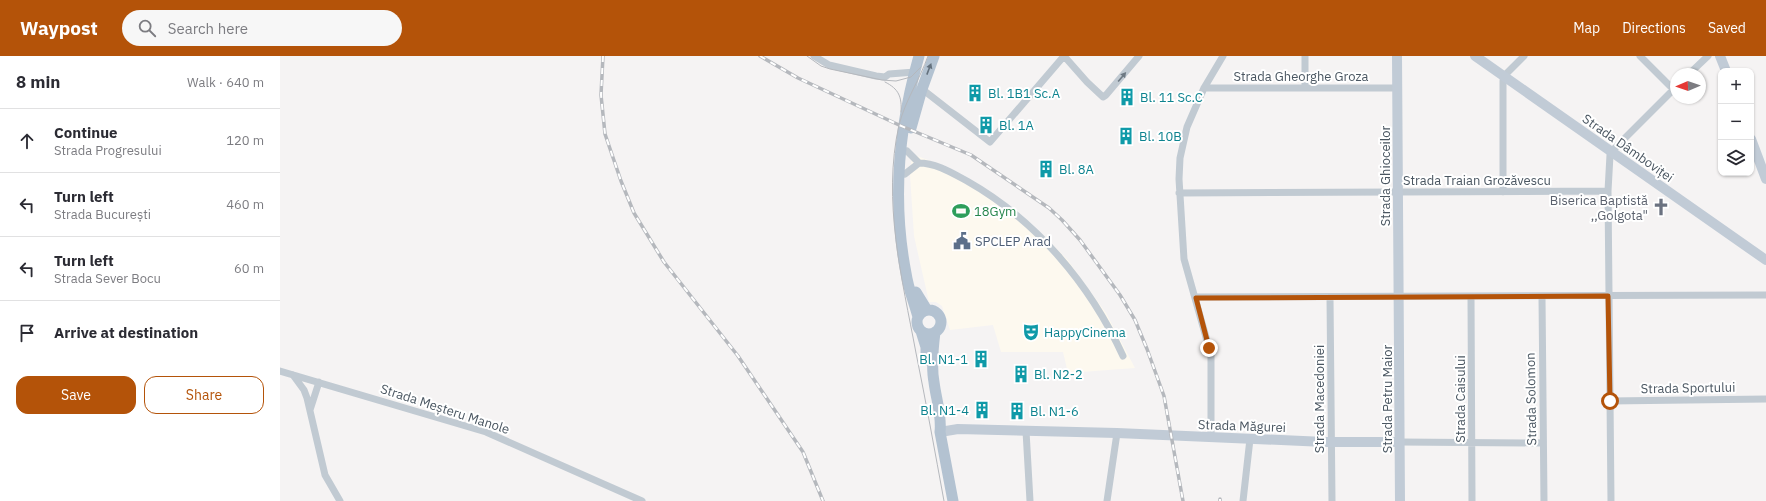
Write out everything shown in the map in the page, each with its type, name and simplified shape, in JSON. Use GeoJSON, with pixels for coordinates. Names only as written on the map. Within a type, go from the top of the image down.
{"type":"FeatureCollection","features":[{"type":"Feature","properties":{"kind":"main road"},"geometry":{"type":"LineString","coordinates":[[919,56],[900,152],[898,192],[900,237],[907,282],[918,317],[917,323],[926,347],[928,393],[936,428],[940,432]]}},
{"type":"Feature","properties":{"kind":"main road"},"geometry":{"type":"LineString","coordinates":[[927,310],[916,294],[913,277],[906,229],[905,174],[910,129],[922,88],[934,56]]}},
{"type":"Feature","properties":{"kind":"main road"},"geometry":{"type":"LineString","coordinates":[[918,317],[922,312],[927,310],[935,312],[940,319],[940,325],[935,332],[933,375],[941,422],[940,432],[953,501]]}},
{"type":"Feature","properties":{"kind":"main road"},"geometry":{"type":"LineString","coordinates":[[921,331],[928,334],[935,332]]}},
{"type":"Feature","properties":{"kind":"street"},"geometry":{"type":"LineString","coordinates":[[814,56],[829,65],[882,77],[889,74],[915,72]]}},
{"type":"Feature","properties":{"kind":"street"},"geometry":{"type":"LineString","coordinates":[[922,88],[990,142],[1064,56],[1087,82],[1103,97],[1109,92],[1139,56]]}},
{"type":"Feature","properties":{"kind":"street"},"geometry":{"type":"LineString","coordinates":[[1211,437],[1211,355],[1184,259],[1179,193],[1179,167],[1187,127],[1204,88],[1223,56]]}},
{"type":"Feature","properties":{"kind":"street"},"geometry":{"type":"LineString","coordinates":[[1305,56],[1305,88]]}},
{"type":"Feature","properties":{"kind":"street","name":"Strada Ghioceilor"},"geometry":{"type":"LineString","coordinates":[[1397,56],[1398,297]]}},
{"type":"Feature","properties":{"kind":"street","name":"Strada Dâmboviței"},"geometry":{"type":"LineString","coordinates":[[1474,56],[1766,260]]}},
{"type":"Feature","properties":{"kind":"street"},"geometry":{"type":"LineString","coordinates":[[1503,192],[1502,95],[1504,76],[1524,56]]}},
{"type":"Feature","properties":{"kind":"street"},"geometry":{"type":"LineString","coordinates":[[1640,56],[1670,83]]}},
{"type":"Feature","properties":{"kind":"street"},"geometry":{"type":"LineString","coordinates":[[1695,68],[1708,56]]}},
{"type":"Feature","properties":{"kind":"street"},"geometry":{"type":"LineString","coordinates":[[1720,56],[1725,68]]}},
{"type":"Feature","properties":{"kind":"street","name":"Strada Gheorghe Groza"},"geometry":{"type":"LineString","coordinates":[[1204,88],[1397,88]]}},
{"type":"Feature","properties":{"kind":"street"},"geometry":{"type":"LineString","coordinates":[[1611,501],[1608,191],[1611,152],[1670,93]]}},
{"type":"Feature","properties":{"kind":"street"},"geometry":{"type":"LineString","coordinates":[[1751,140],[1766,179]]}},
{"type":"Feature","properties":{"kind":"street"},"geometry":{"type":"LineString","coordinates":[[907,151],[919,163],[934,165],[972,184],[1010,210],[1030,227],[1061,258],[1084,288],[1104,319],[1124,356]]}},
{"type":"Feature","properties":{"kind":"street"},"geometry":{"type":"LineString","coordinates":[[905,174],[919,163]]}},
{"type":"Feature","properties":{"kind":"street","name":"Strada Traian Grozăvescu"},"geometry":{"type":"LineString","coordinates":[[1179,193],[1608,191]]}},
{"type":"Feature","properties":{"kind":"street"},"geometry":{"type":"LineString","coordinates":[[1196,298],[1766,295]]}},
{"type":"Feature","properties":{"kind":"street","name":"Strada Macedoniei"},"geometry":{"type":"LineString","coordinates":[[1330,297],[1332,501]]}},
{"type":"Feature","properties":{"kind":"street","name":"Strada Petru Maior"},"geometry":{"type":"LineString","coordinates":[[1398,297],[1400,501]]}},
{"type":"Feature","properties":{"kind":"street","name":"Strada Caisului"},"geometry":{"type":"LineString","coordinates":[[1471,297],[1472,501]]}},
{"type":"Feature","properties":{"kind":"street","name":"Strada Solomon"},"geometry":{"type":"LineString","coordinates":[[1542,297],[1544,501]]}},
{"type":"Feature","properties":{"kind":"street","name":"Strada Meșteru Manole"},"geometry":{"type":"LineString","coordinates":[[280,371],[486,432],[642,501]]}},
{"type":"Feature","properties":{"kind":"street"},"geometry":{"type":"LineString","coordinates":[[293,375],[304,390],[325,475],[340,501]]}},
{"type":"Feature","properties":{"kind":"street"},"geometry":{"type":"LineString","coordinates":[[310,411],[319,382]]}},
{"type":"Feature","properties":{"kind":"street","name":"Strada Sportului"},"geometry":{"type":"LineString","coordinates":[[1610,401],[1766,399]]}},
{"type":"Feature","properties":{"kind":"street","name":"Strada Măgurei"},"geometry":{"type":"LineString","coordinates":[[940,432],[958,429],[1117,433],[1331,442],[1543,443]]}},
{"type":"Feature","properties":{"kind":"street"},"geometry":{"type":"LineString","coordinates":[[1026,431],[1030,501]]}},
{"type":"Feature","properties":{"kind":"street"},"geometry":{"type":"LineString","coordinates":[[1107,501],[1117,433]]}},
{"type":"Feature","properties":{"kind":"street"},"geometry":{"type":"LineString","coordinates":[[1242,501],[1250,439]]}},
{"type":"Feature","properties":{"kind":"shaded area"},"geometry":{"type":"Polygon","coordinates":[[[912,154],[941,165],[1047,239],[1067,259],[1106,313],[1135,368],[1068,373],[1063,352],[1001,352],[993,325],[950,330],[942,306],[936,302],[929,302],[914,236],[910,175],[912,154]]]}},
{"type":"Feature","properties":{"kind":"tram line"},"geometry":{"type":"LineString","coordinates":[[807,56],[821,66],[830,69],[882,80],[896,81],[911,77],[921,67]]}},
{"type":"Feature","properties":{"kind":"tram line"},"geometry":{"type":"LineString","coordinates":[[928,56],[905,107],[899,125],[894,154],[893,211],[900,268],[944,501]]}},
{"type":"Feature","properties":{"kind":"tram line"},"geometry":{"type":"LineString","coordinates":[[885,82],[894,88],[899,94],[901,112]]}},
{"type":"Feature","properties":{"kind":"railway"},"geometry":{"type":"LineString","coordinates":[[603,56],[601,95],[605,134],[634,213],[664,262],[738,356],[803,452],[823,501]]}},
{"type":"Feature","properties":{"kind":"railway"},"geometry":{"type":"LineString","coordinates":[[760,56],[798,78],[899,125],[971,155],[1049,208],[1062,220],[1080,240],[1120,295],[1135,320],[1164,396],[1183,501]]}},
{"type":"Feature","properties":{"kind":"place","name":"Bl. 1B1 Sc.A"},"geometry":{"type":"Point","coordinates":[975,93]}},
{"type":"Feature","properties":{"kind":"place","name":"Bl. 11 Sc.C"},"geometry":{"type":"Point","coordinates":[1127,97]}},
{"type":"Feature","properties":{"kind":"place","name":"Bl. 1A"},"geometry":{"type":"Point","coordinates":[986,125]}},
{"type":"Feature","properties":{"kind":"place","name":"Bl. 10B"},"geometry":{"type":"Point","coordinates":[1126,136]}},
{"type":"Feature","properties":{"kind":"place","name":"Bl. 8A"},"geometry":{"type":"Point","coordinates":[1046,169]}},
{"type":"Feature","properties":{"kind":"place","name":"Biserica Baptistă ,,Golgota\""},"geometry":{"type":"Point","coordinates":[1661,207]}},
{"type":"Feature","properties":{"kind":"place","name":"18Gym"},"geometry":{"type":"Point","coordinates":[961,211]}},
{"type":"Feature","properties":{"kind":"place","name":"SPCLEP Arad"},"geometry":{"type":"Point","coordinates":[962,241]}},
{"type":"Feature","properties":{"kind":"place","name":"HappyCinema"},"geometry":{"type":"Point","coordinates":[1031,332]}},
{"type":"Feature","properties":{"kind":"place","name":"Bl. N1-1"},"geometry":{"type":"Point","coordinates":[981,359]}},
{"type":"Feature","properties":{"kind":"place","name":"Bl. N2-2"},"geometry":{"type":"Point","coordinates":[1021,374]}},
{"type":"Feature","properties":{"kind":"place","name":"Bl. N1-4"},"geometry":{"type":"Point","coordinates":[982,410]}},
{"type":"Feature","properties":{"kind":"place","name":"Bl. N1-6"},"geometry":{"type":"Point","coordinates":[1017,411]}},
{"type":"Feature","properties":{"kind":"route"},"geometry":{"type":"LineString","coordinates":[[1209,348],[1196,298],[1608,296],[1610,401]]}}]}
